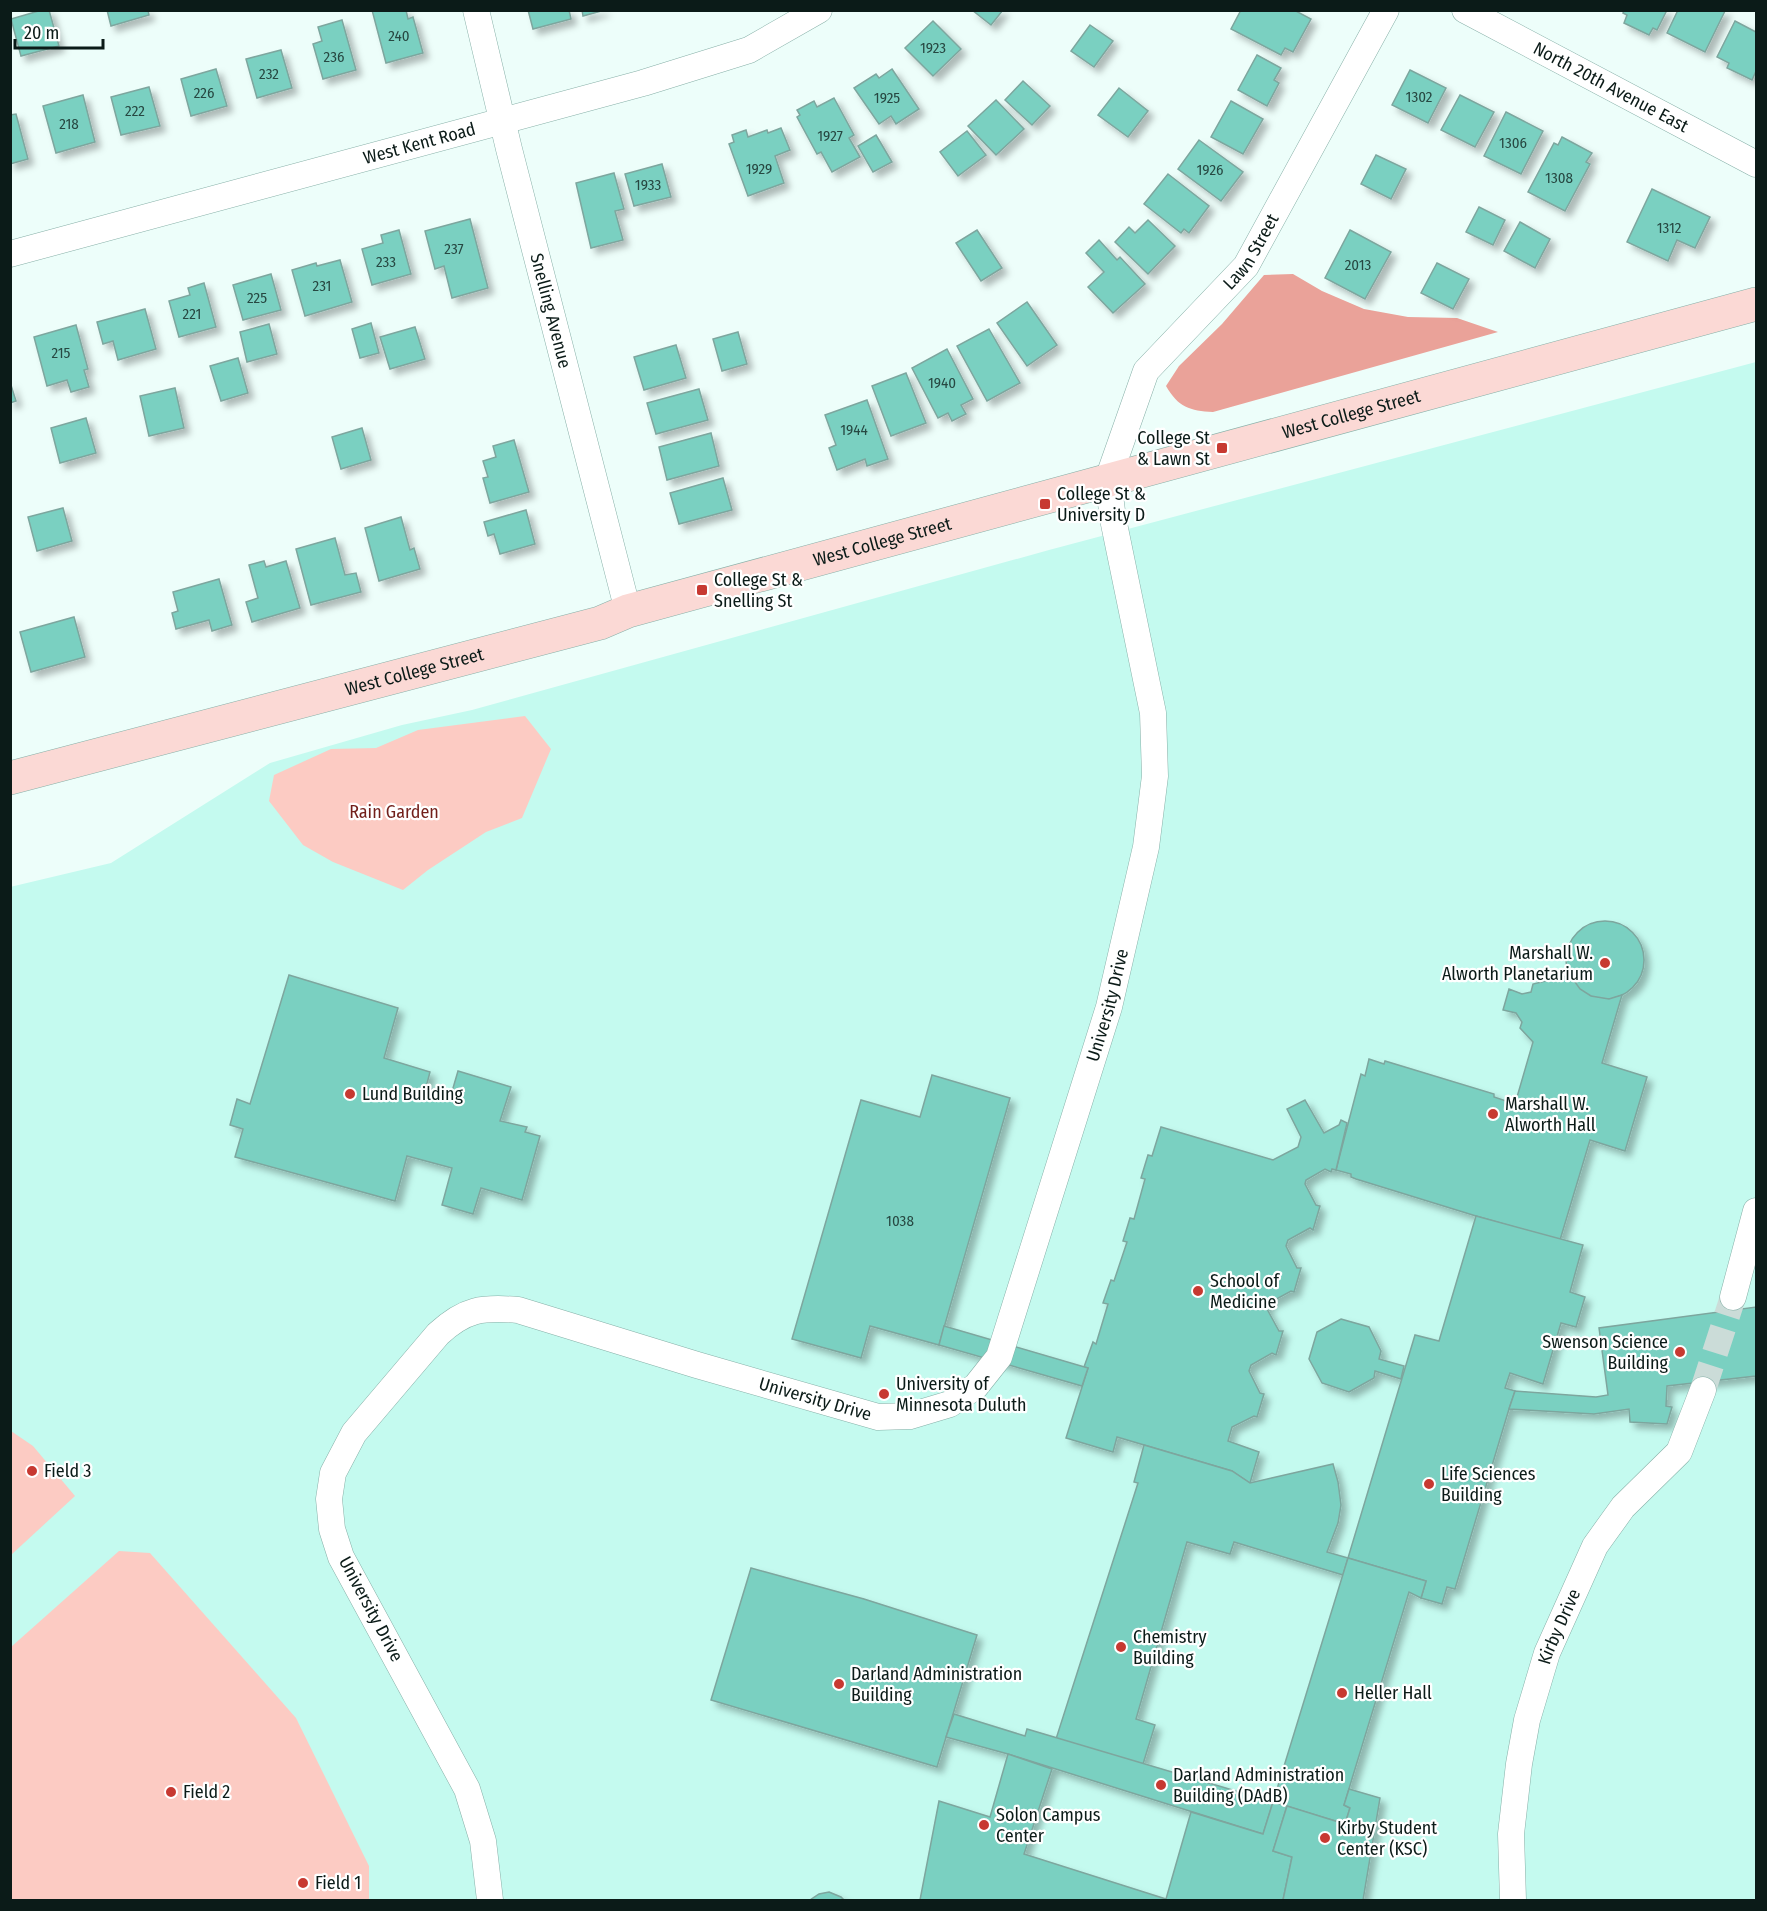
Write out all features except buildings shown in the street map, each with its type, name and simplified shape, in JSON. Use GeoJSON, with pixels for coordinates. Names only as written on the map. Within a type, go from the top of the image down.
{"type":"FeatureCollection","features":[{"type":"Feature","properties":{"kind":"street","name":"Snelling Avenue"},"geometry":{"type":"LineString","coordinates":[[476,10],[502,122],[628,611]]}},
{"type":"Feature","properties":{"kind":"street","name":"West Kent Road"},"geometry":{"type":"LineString","coordinates":[[10,254],[643,83],[749,50],[819,10]]}},
{"type":"Feature","properties":{"kind":"street","name":"Lawn Street"},"geometry":{"type":"LineString","coordinates":[[1108,479],[1146,371],[1246,266],[1386,10]]}},
{"type":"Feature","properties":{"kind":"street","name":"North 20th Avenue East"},"geometry":{"type":"LineString","coordinates":[[1465,10],[1756,164]]}},
{"type":"Feature","properties":{"kind":"street","name":"West College Street"},"geometry":{"type":"LineString","coordinates":[[10,778],[600,623],[628,611],[1756,304]]}},
{"type":"Feature","properties":{"kind":"street","name":"University Drive"},"geometry":{"type":"LineString","coordinates":[[490,1900],[483,1841],[467,1789],[341,1557],[332,1529],[329,1499],[333,1473],[354,1433],[438,1334],[453,1320],[468,1313],[490,1308],[518,1310],[878,1417],[910,1416],[951,1404],[976,1386],[999,1357],[1109,1007],[1146,847],[1155,776],[1153,713],[1113,519],[1108,479]]}},
{"type":"Feature","properties":{"kind":"street"},"geometry":{"type":"LineString","coordinates":[[1733,1297],[1756,1211]]}},
{"type":"Feature","properties":{"kind":"street","name":"Kirby Drive"},"geometry":{"type":"LineString","coordinates":[[1513,1900],[1511,1834],[1519,1764],[1527,1720],[1547,1653],[1595,1546],[1623,1507],[1679,1452],[1703,1390]]}},
{"type":"Feature","properties":{"kind":"shaded area"},"geometry":{"type":"Polygon","coordinates":[[[1293,274],[1322,291],[1364,309],[1408,317],[1457,318],[1498,332],[1213,412],[1191,409],[1175,399],[1166,386],[1179,366],[1222,324],[1264,275],[1293,274]]]}},
{"type":"Feature","properties":{"kind":"shaded area","name":"University of Minnesota Duluth"},"geometry":{"type":"Polygon","coordinates":[[[1756,362],[1756,1900],[11,1900],[10,887],[111,863],[270,763],[402,725],[472,710],[1049,550],[1756,362]]]}},
{"type":"Feature","properties":{"kind":"green space","name":"Rain Garden"},"geometry":{"type":"Polygon","coordinates":[[[525,716],[551,749],[522,818],[486,832],[428,870],[403,890],[333,862],[303,845],[269,801],[274,775],[331,749],[376,748],[418,730],[525,716]]]}},
{"type":"Feature","properties":{"kind":"green space","name":"Field 3"},"geometry":{"type":"Polygon","coordinates":[[[11,1431],[33,1446],[75,1496],[11,1555],[11,1431]]]}},
{"type":"Feature","properties":{"kind":"green space","name":"Field 2"},"geometry":{"type":"Polygon","coordinates":[[[119,1551],[150,1553],[296,1718],[369,1866],[369,1900],[11,1900],[11,1647],[119,1551]]]}},
{"type":"Feature","properties":{"kind":"tunnel"},"geometry":{"type":"LineString","coordinates":[[1703,1390],[1733,1297]]}},
{"type":"Feature","properties":{"kind":"place","name":"College St & Lawn St"},"geometry":{"type":"Point","coordinates":[1222,448]}},
{"type":"Feature","properties":{"kind":"place","name":"College St & University D"},"geometry":{"type":"Point","coordinates":[1045,504]}},
{"type":"Feature","properties":{"kind":"place","name":"College St & Snelling St"},"geometry":{"type":"Point","coordinates":[702,590]}},
{"type":"Feature","properties":{"kind":"place","name":"Marshall W. Alworth Planetarium"},"geometry":{"type":"Point","coordinates":[1605,963]}},
{"type":"Feature","properties":{"kind":"place","name":"Lund Building"},"geometry":{"type":"Point","coordinates":[350,1094]}},
{"type":"Feature","properties":{"kind":"place","name":"Marshall W. Alworth Hall"},"geometry":{"type":"Point","coordinates":[1493,1114]}},
{"type":"Feature","properties":{"kind":"place","name":"School of Medicine"},"geometry":{"type":"Point","coordinates":[1198,1291]}},
{"type":"Feature","properties":{"kind":"place","name":"Swenson Science Building"},"geometry":{"type":"Point","coordinates":[1680,1352]}},
{"type":"Feature","properties":{"kind":"place","name":"University of Minnesota Duluth"},"geometry":{"type":"Point","coordinates":[884,1394]}},
{"type":"Feature","properties":{"kind":"place","name":"Field 3"},"geometry":{"type":"Point","coordinates":[32,1471]}},
{"type":"Feature","properties":{"kind":"place","name":"Life Sciences Building"},"geometry":{"type":"Point","coordinates":[1429,1484]}},
{"type":"Feature","properties":{"kind":"place","name":"Chemistry Building"},"geometry":{"type":"Point","coordinates":[1121,1647]}},
{"type":"Feature","properties":{"kind":"place","name":"Darland Administration Building"},"geometry":{"type":"Point","coordinates":[839,1684]}},
{"type":"Feature","properties":{"kind":"place","name":"Heller Hall"},"geometry":{"type":"Point","coordinates":[1342,1693]}},
{"type":"Feature","properties":{"kind":"place","name":"Darland Administration Building (DAdB)"},"geometry":{"type":"Point","coordinates":[1161,1785]}},
{"type":"Feature","properties":{"kind":"place","name":"Field 2"},"geometry":{"type":"Point","coordinates":[171,1792]}},
{"type":"Feature","properties":{"kind":"place","name":"Solon Campus Center"},"geometry":{"type":"Point","coordinates":[984,1825]}},
{"type":"Feature","properties":{"kind":"place","name":"Kirby Student Center (KSC)"},"geometry":{"type":"Point","coordinates":[1325,1838]}},
{"type":"Feature","properties":{"kind":"place","name":"Field 1"},"geometry":{"type":"Point","coordinates":[303,1883]}}]}
